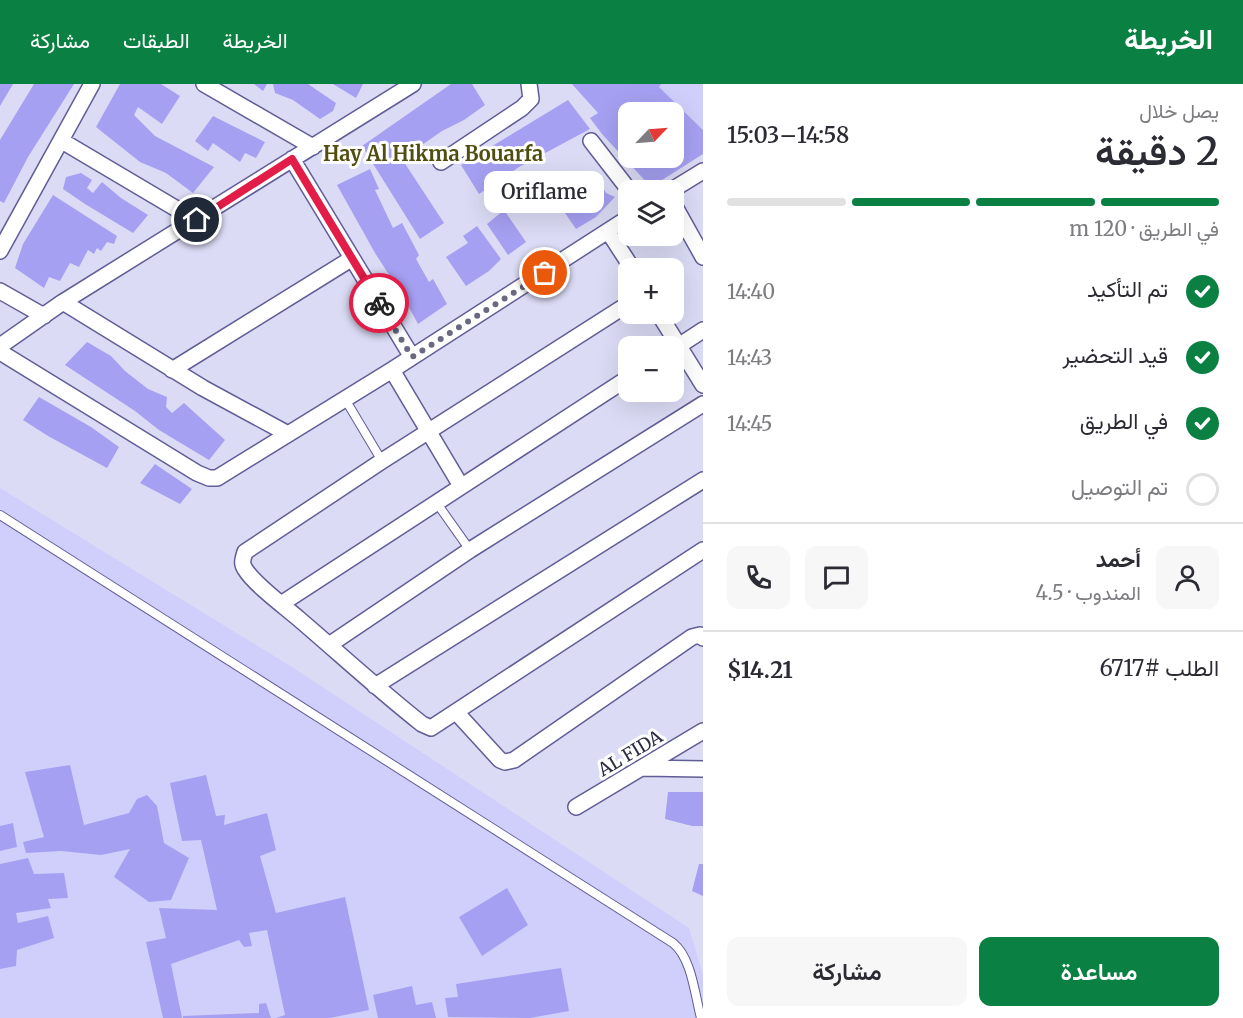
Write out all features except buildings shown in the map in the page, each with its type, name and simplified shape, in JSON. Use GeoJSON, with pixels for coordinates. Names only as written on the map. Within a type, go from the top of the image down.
{"type":"FeatureCollection","features":[{"type":"Feature","properties":{"kind":"street"},"geometry":{"type":"LineString","coordinates":[[0,251],[92,84]]}},
{"type":"Feature","properties":{"kind":"street"},"geometry":{"type":"LineString","coordinates":[[204,84],[313,147]]}},
{"type":"Feature","properties":{"kind":"street"},"geometry":{"type":"LineString","coordinates":[[0,346],[63,302],[413,84]]}},
{"type":"Feature","properties":{"kind":"street"},"geometry":{"type":"LineString","coordinates":[[441,162],[522,108],[531,99],[528,84]]}},
{"type":"Feature","properties":{"kind":"street"},"geometry":{"type":"LineString","coordinates":[[62,141],[197,220]]}},
{"type":"Feature","properties":{"kind":"street"},"geometry":{"type":"LineString","coordinates":[[591,141],[621,180]]}},
{"type":"Feature","properties":{"kind":"street"},"geometry":{"type":"LineString","coordinates":[[292,159],[412,357]]}},
{"type":"Feature","properties":{"kind":"street"},"geometry":{"type":"LineString","coordinates":[[684,183],[703,171]]}},
{"type":"Feature","properties":{"kind":"street"},"geometry":{"type":"LineString","coordinates":[[684,223],[703,257]]}},
{"type":"Feature","properties":{"kind":"street"},"geometry":{"type":"LineString","coordinates":[[0,352],[209,478],[221,476],[392,370],[618,224]]}},
{"type":"Feature","properties":{"kind":"street"},"geometry":{"type":"LineString","coordinates":[[608,231],[626,258]]}},
{"type":"Feature","properties":{"kind":"street"},"geometry":{"type":"LineString","coordinates":[[172,370],[351,259]]}},
{"type":"Feature","properties":{"kind":"street"},"geometry":{"type":"LineString","coordinates":[[0,291],[44,316]]}},
{"type":"Feature","properties":{"kind":"street"},"geometry":{"type":"LineString","coordinates":[[63,302],[172,370],[288,434]]}},
{"type":"Feature","properties":{"kind":"street"},"geometry":{"type":"LineString","coordinates":[[618,309],[245,552],[242,560],[243,567],[281,604],[375,686],[428,727],[435,726],[703,550]]}},
{"type":"Feature","properties":{"kind":"street"},"geometry":{"type":"LineString","coordinates":[[684,342],[703,330]]}},
{"type":"Feature","properties":{"kind":"street"},"geometry":{"type":"LineString","coordinates":[[684,358],[703,385]]}},
{"type":"Feature","properties":{"kind":"street"},"geometry":{"type":"LineString","coordinates":[[392,370],[461,486]]}},
{"type":"Feature","properties":{"kind":"street"},"geometry":{"type":"LineString","coordinates":[[281,604],[618,384]]}},
{"type":"Feature","properties":{"kind":"street"},"geometry":{"type":"LineString","coordinates":[[329,645],[470,550],[703,404]]}},
{"type":"Feature","properties":{"kind":"street"},"geometry":{"type":"LineString","coordinates":[[375,686],[703,480]]}},
{"type":"Feature","properties":{"kind":"street"},"geometry":{"type":"LineString","coordinates":[[456,712],[500,760],[509,762],[692,637],[700,635],[703,638]]}},
{"type":"Feature","properties":{"kind":"street","name":"AL FIDA"},"geometry":{"type":"LineString","coordinates":[[576,807],[703,731]]}},
{"type":"Feature","properties":{"kind":"street"},"geometry":{"type":"LineString","coordinates":[[642,768],[703,770]]}},
{"type":"Feature","properties":{"kind":"lane"},"geometry":{"type":"LineString","coordinates":[[345,399],[382,461]]}},
{"type":"Feature","properties":{"kind":"lane"},"geometry":{"type":"LineString","coordinates":[[436,502],[470,550]]}},
{"type":"Feature","properties":{"kind":"lane"},"geometry":{"type":"LineString","coordinates":[[0,515],[673,944],[681,950],[686,960],[701,1018]]}},
{"type":"Feature","properties":{"kind":"shaded area"},"geometry":{"type":"Polygon","coordinates":[[[656,84],[703,84],[703,130],[684,111],[684,102],[674,102],[656,84]]]}},
{"type":"Feature","properties":{"kind":"shaded area"},"geometry":{"type":"Polygon","coordinates":[[[0,488],[292,667],[689,928],[703,975],[703,1018],[0,1018],[0,488]]]}},
{"type":"Feature","properties":{"kind":"way so far"},"geometry":{"type":"LineString","coordinates":[[379,303],[412,357],[545,273]]}},
{"type":"Feature","properties":{"kind":"place","name":"Oriflame"},"geometry":{"type":"Point","coordinates":[545,273]}},
{"type":"Feature","properties":{"kind":"district","name":"Hay Al Hikma Bouarfa"},"geometry":{"type":"Point","coordinates":[433,153]}},
{"type":"Feature","properties":{"kind":"route"},"geometry":{"type":"LineString","coordinates":[[197,220],[292,159],[379,303]]}}]}
